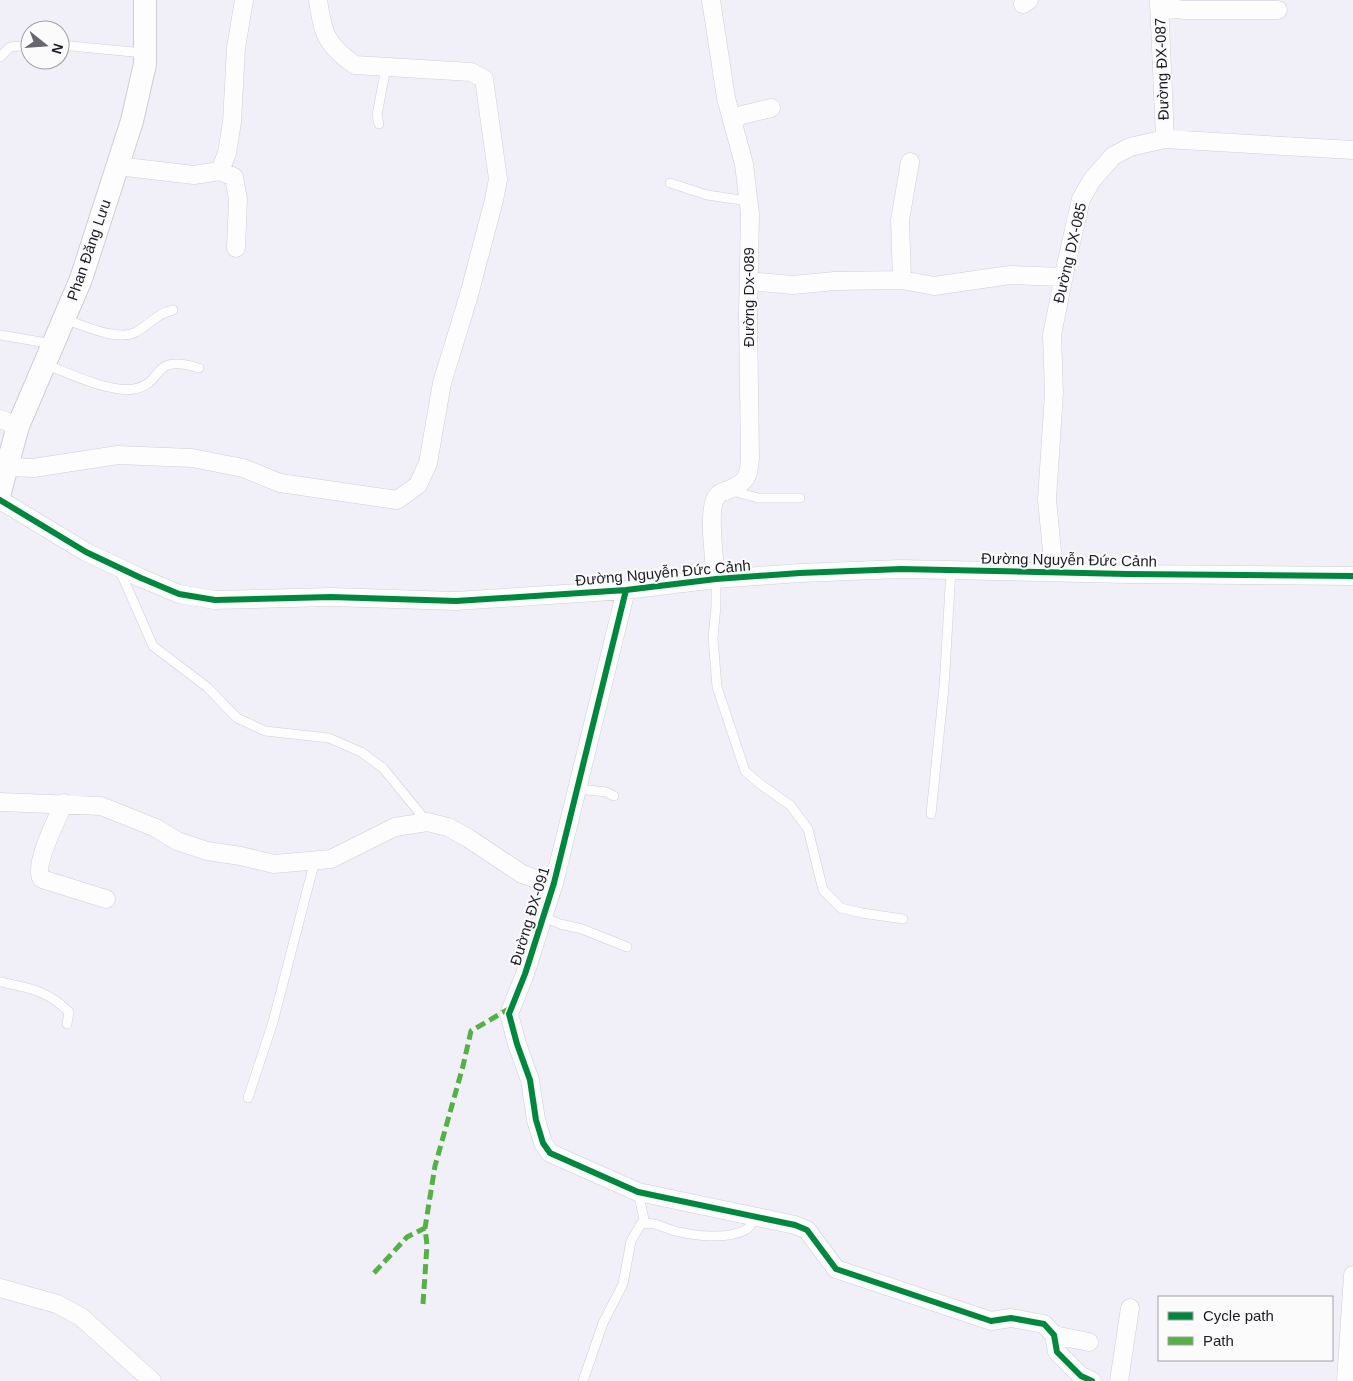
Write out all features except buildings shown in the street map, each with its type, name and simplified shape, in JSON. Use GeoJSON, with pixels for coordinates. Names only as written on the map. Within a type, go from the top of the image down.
{"type":"FeatureCollection","features":[{"type":"Feature","properties":{"kind":"street","name":"Phan Đăng Lưu"},"geometry":{"type":"LineString","coordinates":[[0,492],[7,467],[9,422],[49,354],[81,278],[132,121],[145,64],[145,0]]}},
{"type":"Feature","properties":{"kind":"street"},"geometry":{"type":"LineString","coordinates":[[220,171],[228,153],[232,122],[236,48],[244,0]]}},
{"type":"Feature","properties":{"kind":"street"},"geometry":{"type":"LineString","coordinates":[[7,467],[33,468],[118,455],[192,458],[243,468],[280,483],[361,496],[397,500],[418,485],[428,463],[442,383],[469,295],[498,179],[484,79],[471,72],[354,65],[329,43],[321,18],[318,0]]}},
{"type":"Feature","properties":{"kind":"street","name":"Đường Dx-089"},"geometry":{"type":"LineString","coordinates":[[711,0],[726,98],[744,164],[750,214],[749,474],[739,485],[718,494],[711,512],[716,580]]}},
{"type":"Feature","properties":{"kind":"street"},"geometry":{"type":"LineString","coordinates":[[1159,3],[1185,10],[1278,10]]}},
{"type":"Feature","properties":{"kind":"street","name":"Đường ĐX-087"},"geometry":{"type":"LineString","coordinates":[[1159,3],[1165,139]]}},
{"type":"Feature","properties":{"kind":"street"},"geometry":{"type":"LineString","coordinates":[[732,121],[742,115],[771,108]]}},
{"type":"Feature","properties":{"kind":"street","name":"Đường DX-085"},"geometry":{"type":"LineString","coordinates":[[1054,572],[1047,499],[1054,392],[1052,335],[1082,199],[1092,180],[1113,156],[1130,147],[1165,139],[1353,150]]}},
{"type":"Feature","properties":{"kind":"street"},"geometry":{"type":"LineString","coordinates":[[902,280],[900,220],[910,162]]}},
{"type":"Feature","properties":{"kind":"street"},"geometry":{"type":"LineString","coordinates":[[117,166],[194,175],[220,171],[234,177],[238,200],[236,248]]}},
{"type":"Feature","properties":{"kind":"street"},"geometry":{"type":"LineString","coordinates":[[749,284],[759,282],[793,284],[902,280],[934,286],[1010,275],[1064,277]]}},
{"type":"Feature","properties":{"kind":"street","name":"Đường Nguyễn Đức Cảnh"},"geometry":{"type":"LineString","coordinates":[[0,500],[86,552],[119,568],[179,594],[215,600],[331,596],[456,601],[626,590],[800,573],[901,569],[1353,576]]}},
{"type":"Feature","properties":{"kind":"street","name":"Đường ĐX-091"},"geometry":{"type":"LineString","coordinates":[[626,590],[554,883],[544,917],[509,1014],[530,1080],[536,1120],[543,1143],[550,1152],[638,1192],[757,1216],[795,1225],[807,1230],[836,1269],[991,1321],[1011,1318],[1044,1324],[1054,1335]]}},
{"type":"Feature","properties":{"kind":"street","name":"Đường ĐX-091"},"geometry":{"type":"LineString","coordinates":[[0,802],[101,806],[156,828],[177,841],[207,851],[241,856],[274,864],[331,859],[396,827],[427,822],[448,827],[522,874],[554,883]]}},
{"type":"Feature","properties":{"kind":"street"},"geometry":{"type":"LineString","coordinates":[[64,804],[45,848],[39,872],[40,876],[42,879],[106,899]]}},
{"type":"Feature","properties":{"kind":"street"},"geometry":{"type":"LineString","coordinates":[[1346,1381],[1351,1362],[1353,1275]]}},
{"type":"Feature","properties":{"kind":"street"},"geometry":{"type":"LineString","coordinates":[[0,1288],[57,1304],[80,1317],[152,1381]]}},
{"type":"Feature","properties":{"kind":"street"},"geometry":{"type":"LineString","coordinates":[[1119,1381],[1130,1308]]}},
{"type":"Feature","properties":{"kind":"street"},"geometry":{"type":"LineString","coordinates":[[1089,1342],[1054,1335],[1057,1352],[1081,1376],[1092,1381]]}},
{"type":"Feature","properties":{"kind":"lane"},"geometry":{"type":"LineString","coordinates":[[0,57],[10,47],[20,46]]}},
{"type":"Feature","properties":{"kind":"lane"},"geometry":{"type":"LineString","coordinates":[[70,46],[145,53]]}},
{"type":"Feature","properties":{"kind":"lane"},"geometry":{"type":"LineString","coordinates":[[379,124],[377,115],[386,67]]}},
{"type":"Feature","properties":{"kind":"lane"},"geometry":{"type":"LineString","coordinates":[[670,183],[707,195],[748,201]]}},
{"type":"Feature","properties":{"kind":"lane"},"geometry":{"type":"LineString","coordinates":[[64,319],[113,335],[134,333],[163,312],[173,310]]}},
{"type":"Feature","properties":{"kind":"lane"},"geometry":{"type":"LineString","coordinates":[[0,334],[49,354],[110,388],[134,389],[149,383],[161,368],[172,363],[184,363],[199,368]]}},
{"type":"Feature","properties":{"kind":"lane"},"geometry":{"type":"LineString","coordinates":[[728,490],[758,498],[800,498]]}},
{"type":"Feature","properties":{"kind":"lane"},"geometry":{"type":"LineString","coordinates":[[119,568],[153,646],[207,687],[237,718],[265,732],[329,738],[361,752],[382,768],[427,822]]}},
{"type":"Feature","properties":{"kind":"lane"},"geometry":{"type":"LineString","coordinates":[[931,814],[944,687],[951,570]]}},
{"type":"Feature","properties":{"kind":"lane"},"geometry":{"type":"LineString","coordinates":[[716,580],[713,638],[717,687],[745,771],[790,805],[808,829],[823,890],[841,908],[903,919]]}},
{"type":"Feature","properties":{"kind":"lane"},"geometry":{"type":"LineString","coordinates":[[578,789],[606,792],[614,796]]}},
{"type":"Feature","properties":{"kind":"lane"},"geometry":{"type":"LineString","coordinates":[[248,1098],[273,1022],[315,860]]}},
{"type":"Feature","properties":{"kind":"lane"},"geometry":{"type":"LineString","coordinates":[[544,917],[627,947]]}},
{"type":"Feature","properties":{"kind":"lane"},"geometry":{"type":"LineString","coordinates":[[0,982],[40,991],[58,1002],[69,1012],[67,1024]]}},
{"type":"Feature","properties":{"kind":"lane"},"geometry":{"type":"LineString","coordinates":[[584,1381],[603,1323],[623,1284],[631,1241],[644,1219],[638,1192]]}},
{"type":"Feature","properties":{"kind":"lane"},"geometry":{"type":"LineString","coordinates":[[642,1224],[650,1222],[674,1231],[700,1235],[732,1235],[749,1228],[757,1216]]}},
{"type":"Feature","properties":{"kind":"marked path"},"geometry":{"type":"LineString","coordinates":[[423,1304],[427,1245],[425,1228],[435,1166],[471,1031],[512,1007]]}},
{"type":"Feature","properties":{"kind":"marked path"},"geometry":{"type":"LineString","coordinates":[[374,1273],[407,1237],[425,1228]]}},
{"type":"Feature","properties":{"kind":"cycle path"},"geometry":{"type":"LineString","coordinates":[[0,500],[86,552],[141,578],[179,594],[215,600],[331,597],[456,601],[626,590],[716,579],[901,569],[1353,576]]}},
{"type":"Feature","properties":{"kind":"cycle path"},"geometry":{"type":"LineString","coordinates":[[626,590],[554,883],[525,974],[509,1014],[530,1080],[536,1120],[543,1143],[550,1153],[638,1192],[795,1225],[807,1230],[836,1269],[991,1321],[1011,1318],[1044,1324],[1054,1335],[1057,1352],[1081,1376],[1092,1381]]}}]}
